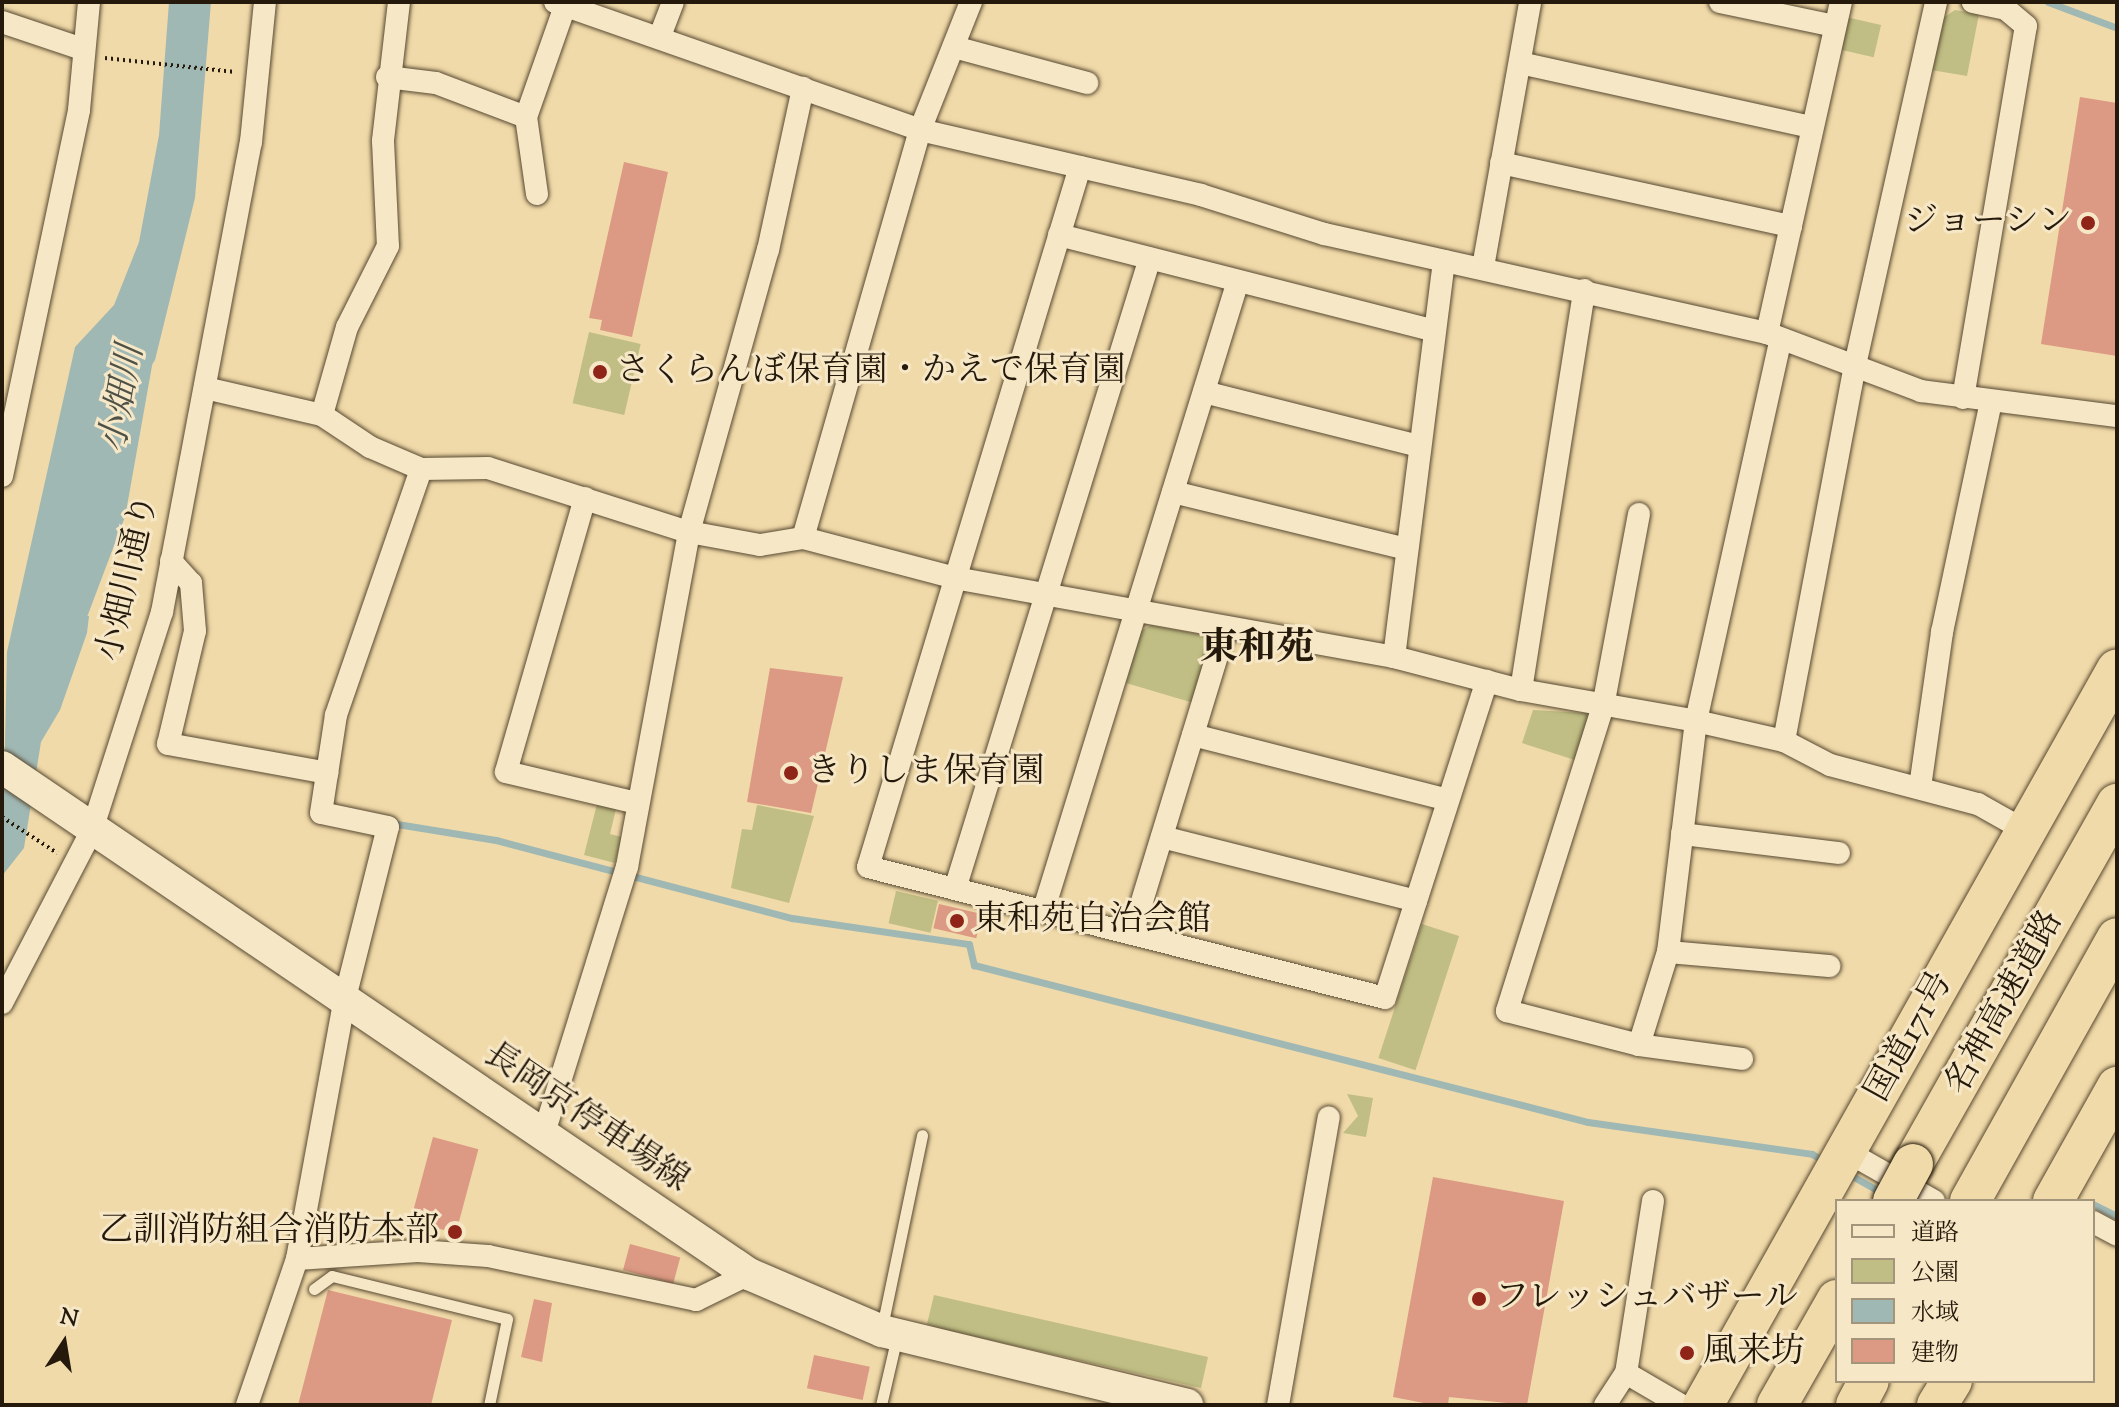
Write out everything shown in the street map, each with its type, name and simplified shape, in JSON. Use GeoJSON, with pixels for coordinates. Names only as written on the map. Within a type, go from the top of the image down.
{"type":"FeatureCollection","features":[{"type":"Feature","properties":{"kind":"highway","name":"国道171号"},"geometry":{"type":"LineString","coordinates":[[1703,1405],[2117,669]]}},
{"type":"Feature","properties":{"kind":"highway","name":"名神高速道路"},"geometry":{"type":"LineString","coordinates":[[1894,1199],[2117,804]]}},
{"type":"Feature","properties":{"kind":"highway","name":"名神高速道路"},"geometry":{"type":"LineString","coordinates":[[1960,1199],[2117,938]]}},
{"type":"Feature","properties":{"kind":"highway"},"geometry":{"type":"LineString","coordinates":[[2055,1199],[2117,1087]]}},
{"type":"Feature","properties":{"kind":"highway"},"geometry":{"type":"LineString","coordinates":[[1777,1405],[1835,1304]]}},
{"type":"Feature","properties":{"kind":"highway"},"geometry":{"type":"LineString","coordinates":[[1856,1405],[1868,1383]]}},
{"type":"Feature","properties":{"kind":"highway"},"geometry":{"type":"LineString","coordinates":[[1937,1405],[1951,1383]]}},
{"type":"Feature","properties":{"kind":"main road","name":"長岡京停車場線"},"geometry":{"type":"LineString","coordinates":[[2,767],[749,1274],[890,1333],[1173,1403]]}},
{"type":"Feature","properties":{"kind":"street"},"geometry":{"type":"LineString","coordinates":[[2,476],[79,110],[87,53],[89,2]]}},
{"type":"Feature","properties":{"kind":"street","name":"小畑川通り"},"geometry":{"type":"LineString","coordinates":[[2,1003],[85,824],[162,612],[251,142],[265,2]]}},
{"type":"Feature","properties":{"kind":"street"},"geometry":{"type":"LineString","coordinates":[[322,415],[347,327],[388,246],[387,77],[399,2]]}},
{"type":"Feature","properties":{"kind":"street"},"geometry":{"type":"LineString","coordinates":[[660,36],[673,2]]}},
{"type":"Feature","properties":{"kind":"street"},"geometry":{"type":"LineString","coordinates":[[803,538],[920,130],[971,2]]}},
{"type":"Feature","properties":{"kind":"street"},"geometry":{"type":"LineString","coordinates":[[1483,267],[1530,2]]}},
{"type":"Feature","properties":{"kind":"street"},"geometry":{"type":"LineString","coordinates":[[1720,2],[1835,26]]}},
{"type":"Feature","properties":{"kind":"street"},"geometry":{"type":"LineString","coordinates":[[1639,1045],[1668,952],[1696,721],[1774,336],[1791,226],[1841,2]]}},
{"type":"Feature","properties":{"kind":"street"},"geometry":{"type":"LineString","coordinates":[[1784,741],[1855,365],[1936,2]]}},
{"type":"Feature","properties":{"kind":"street"},"geometry":{"type":"LineString","coordinates":[[1963,398],[2026,26],[2006,9],[1973,2]]}},
{"type":"Feature","properties":{"kind":"street"},"geometry":{"type":"LineString","coordinates":[[537,194],[526,117],[560,4],[660,36],[920,130],[1080,167],[1444,261],[1483,267],[1774,336],[1921,391],[2117,416]]}},
{"type":"Feature","properties":{"kind":"street"},"geometry":{"type":"LineString","coordinates":[[2,22],[87,53]]}},
{"type":"Feature","properties":{"kind":"street"},"geometry":{"type":"LineString","coordinates":[[954,47],[1087,83]]}},
{"type":"Feature","properties":{"kind":"street"},"geometry":{"type":"LineString","coordinates":[[1520,63],[1812,127]]}},
{"type":"Feature","properties":{"kind":"street"},"geometry":{"type":"LineString","coordinates":[[387,77],[436,83],[526,117]]}},
{"type":"Feature","properties":{"kind":"street"},"geometry":{"type":"LineString","coordinates":[[544,1133],[625,874],[689,532],[768,250],[803,88]]}},
{"type":"Feature","properties":{"kind":"street"},"geometry":{"type":"LineString","coordinates":[[1501,163],[1791,226]]}},
{"type":"Feature","properties":{"kind":"street"},"geometry":{"type":"LineString","coordinates":[[1080,167],[868,867],[1385,998],[1487,681]]}},
{"type":"Feature","properties":{"kind":"street"},"geometry":{"type":"LineString","coordinates":[[1059,235],[1433,330]]}},
{"type":"Feature","properties":{"kind":"street"},"geometry":{"type":"LineString","coordinates":[[955,889],[1150,258]]}},
{"type":"Feature","properties":{"kind":"street"},"geometry":{"type":"LineString","coordinates":[[1394,657],[1444,261]]}},
{"type":"Feature","properties":{"kind":"street"},"geometry":{"type":"LineString","coordinates":[[1043,912],[1238,281]]}},
{"type":"Feature","properties":{"kind":"street"},"geometry":{"type":"LineString","coordinates":[[1521,690],[1584,290]]}},
{"type":"Feature","properties":{"kind":"street"},"geometry":{"type":"LineString","coordinates":[[205,388],[322,415],[370,447],[421,469],[488,468],[689,532],[760,545],[803,538],[955,578],[1394,657],[1521,690],[1696,721],[1784,741],[1830,765],[1978,804],[2026,831]]}},
{"type":"Feature","properties":{"kind":"street"},"geometry":{"type":"LineString","coordinates":[[1204,392],[1419,446]]}},
{"type":"Feature","properties":{"kind":"street"},"geometry":{"type":"LineString","coordinates":[[1920,787],[1942,632],[1991,401]]}},
{"type":"Feature","properties":{"kind":"street"},"geometry":{"type":"LineString","coordinates":[[247,1405],[297,1259],[344,1002],[388,827],[321,813],[336,715],[421,469]]}},
{"type":"Feature","properties":{"kind":"street"},"geometry":{"type":"LineString","coordinates":[[1173,492],[1407,549]]}},
{"type":"Feature","properties":{"kind":"street"},"geometry":{"type":"LineString","coordinates":[[585,498],[506,772],[637,803]]}},
{"type":"Feature","properties":{"kind":"street"},"geometry":{"type":"LineString","coordinates":[[1639,514],[1603,706],[1507,1011],[1639,1045],[1742,1059]]}},
{"type":"Feature","properties":{"kind":"street"},"geometry":{"type":"LineString","coordinates":[[171,561],[191,583],[195,631],[168,744],[327,773]]}},
{"type":"Feature","properties":{"kind":"street"},"geometry":{"type":"LineString","coordinates":[[1132,934],[1226,627]]}},
{"type":"Feature","properties":{"kind":"street"},"geometry":{"type":"LineString","coordinates":[[1193,735],[1448,800]]}},
{"type":"Feature","properties":{"kind":"street"},"geometry":{"type":"LineString","coordinates":[[1682,834],[1839,853]]}},
{"type":"Feature","properties":{"kind":"street"},"geometry":{"type":"LineString","coordinates":[[1162,837],[1416,901]]}},
{"type":"Feature","properties":{"kind":"street"},"geometry":{"type":"LineString","coordinates":[[1668,952],[1829,966]]}},
{"type":"Feature","properties":{"kind":"street"},"geometry":{"type":"LineString","coordinates":[[1278,1405],[1329,1117]]}},
{"type":"Feature","properties":{"kind":"street"},"geometry":{"type":"LineString","coordinates":[[1840,1162],[1956,1199]]}},
{"type":"Feature","properties":{"kind":"street"},"geometry":{"type":"LineString","coordinates":[[1605,1405],[1626,1373],[1653,1201]]}},
{"type":"Feature","properties":{"kind":"street"},"geometry":{"type":"LineString","coordinates":[[2095,1223],[2117,1235]]}},
{"type":"Feature","properties":{"kind":"street"},"geometry":{"type":"LineString","coordinates":[[297,1259],[418,1251],[488,1256],[696,1300],[749,1274]]}},
{"type":"Feature","properties":{"kind":"street"},"geometry":{"type":"LineString","coordinates":[[1626,1373],[1681,1405]]}},
{"type":"Feature","properties":{"kind":"lane"},"geometry":{"type":"LineString","coordinates":[[881,1405],[922,1135]]}},
{"type":"Feature","properties":{"kind":"lane"},"geometry":{"type":"LineString","coordinates":[[314,1289],[332,1276],[507,1319],[489,1405]]}},
{"type":"Feature","properties":{"kind":"path"},"geometry":{"type":"LineString","coordinates":[[87,53],[250,74]]}},
{"type":"Feature","properties":{"kind":"path"},"geometry":{"type":"LineString","coordinates":[[2,817],[64,858]]}},
{"type":"Feature","properties":{"kind":"green space"},"geometry":{"type":"Polygon","coordinates":[[[1955,10],[1979,14],[1967,76],[1931,70],[1940,20],[1955,10]]]}},
{"type":"Feature","properties":{"kind":"green space"},"geometry":{"type":"Polygon","coordinates":[[[1846,17],[1881,25],[1874,57],[1839,49],[1846,17]]]}},
{"type":"Feature","properties":{"kind":"green space"},"geometry":{"type":"Polygon","coordinates":[[[589,332],[641,344],[624,415],[573,403],[589,332]]]}},
{"type":"Feature","properties":{"kind":"green space"},"geometry":{"type":"Polygon","coordinates":[[[1151,625],[1208,636],[1214,647],[1197,704],[1126,683],[1141,631],[1151,625]]]}},
{"type":"Feature","properties":{"kind":"green space"},"geometry":{"type":"Polygon","coordinates":[[[1533,710],[1585,713],[1591,720],[1578,761],[1522,743],[1533,710]]]}},
{"type":"Feature","properties":{"kind":"green space"},"geometry":{"type":"Polygon","coordinates":[[[597,804],[616,809],[610,834],[622,837],[615,863],[584,855],[597,804]]]}},
{"type":"Feature","properties":{"kind":"green space"},"geometry":{"type":"Polygon","coordinates":[[[757,805],[814,816],[789,903],[731,888],[742,829],[752,830],[757,805]]]}},
{"type":"Feature","properties":{"kind":"green space"},"geometry":{"type":"Polygon","coordinates":[[[896,891],[938,901],[930,933],[889,923],[896,891]]]}},
{"type":"Feature","properties":{"kind":"green space"},"geometry":{"type":"Polygon","coordinates":[[[1422,924],[1459,936],[1416,1070],[1378,1058],[1422,924]]]}},
{"type":"Feature","properties":{"kind":"green space"},"geometry":{"type":"Polygon","coordinates":[[[1347,1094],[1373,1098],[1366,1137],[1343,1133],[1358,1116],[1347,1094]]]}},
{"type":"Feature","properties":{"kind":"green space"},"geometry":{"type":"Polygon","coordinates":[[[934,1295],[1208,1357],[1201,1388],[941,1329],[927,1324],[934,1295]]]}},
{"type":"Feature","properties":{"kind":"water"},"geometry":{"type":"Polygon","coordinates":[[[169,2],[211,2],[195,198],[155,360],[111,427],[79,517],[77,616],[89,616],[87,633],[60,710],[41,742],[24,848],[2,876],[7,652],[75,347],[114,305],[139,242],[159,135],[169,2]]]}},
{"type":"Feature","properties":{"kind":"building","name":"ジョーシン"},"geometry":{"type":"Polygon","coordinates":[[[2080,97],[2117,103],[2117,356],[2041,344],[2080,97]]]}},
{"type":"Feature","properties":{"kind":"building"},"geometry":{"type":"Polygon","coordinates":[[[624,162],[668,172],[632,337],[600,330],[602,320],[589,318],[624,162]]]}},
{"type":"Feature","properties":{"kind":"building"},"geometry":{"type":"Polygon","coordinates":[[[770,668],[843,677],[811,813],[747,802],[770,668]]]}},
{"type":"Feature","properties":{"kind":"building","name":"東和苑自治会館"},"geometry":{"type":"Polygon","coordinates":[[[939,904],[982,914],[976,938],[933,928],[939,904]]]}},
{"type":"Feature","properties":{"kind":"building"},"geometry":{"type":"Polygon","coordinates":[[[433,1137],[478,1149],[456,1233],[410,1221],[433,1137]]]}},
{"type":"Feature","properties":{"kind":"building","name":"フレッシュバザール"},"geometry":{"type":"Polygon","coordinates":[[[1433,1177],[1564,1201],[1527,1405],[1449,1397],[1448,1405],[1434,1405],[1393,1397],[1433,1177]]]}},
{"type":"Feature","properties":{"kind":"building"},"geometry":{"type":"Polygon","coordinates":[[[630,1244],[680,1257],[673,1284],[623,1270],[630,1244]]]}},
{"type":"Feature","properties":{"kind":"building"},"geometry":{"type":"Polygon","coordinates":[[[328,1290],[452,1320],[431,1405],[298,1405],[328,1290]]]}},
{"type":"Feature","properties":{"kind":"building"},"geometry":{"type":"Polygon","coordinates":[[[534,1299],[552,1303],[542,1362],[521,1357],[534,1299]]]}},
{"type":"Feature","properties":{"kind":"building"},"geometry":{"type":"Polygon","coordinates":[[[814,1355],[870,1367],[863,1400],[807,1388],[814,1355]]]}},
{"type":"Feature","properties":{"kind":"waterway"},"geometry":{"type":"LineString","coordinates":[[2048,2],[2117,28]]}},
{"type":"Feature","properties":{"kind":"waterway","name":"小畑川"},"geometry":{"type":"LineString","coordinates":[[56,637],[104,510],[132,353]]}},
{"type":"Feature","properties":{"kind":"waterway"},"geometry":{"type":"LineString","coordinates":[[397,824],[496,840],[792,918],[969,944],[974,965],[1588,1122],[1812,1154],[1826,1162]]}},
{"type":"Feature","properties":{"kind":"waterway"},"geometry":{"type":"LineString","coordinates":[[1847,1173],[1882,1193]]}},
{"type":"Feature","properties":{"kind":"waterway"},"geometry":{"type":"LineString","coordinates":[[2095,1205],[2117,1216]]}},
{"type":"Feature","properties":{"kind":"place","name":"ジョーシン"},"geometry":{"type":"Point","coordinates":[2088,223]}},
{"type":"Feature","properties":{"kind":"place","name":"さくらんぼ保育園・かえで保育園"},"geometry":{"type":"Point","coordinates":[600,372]}},
{"type":"Feature","properties":{"kind":"place","name":"きりしま保育園"},"geometry":{"type":"Point","coordinates":[791,773]}},
{"type":"Feature","properties":{"kind":"place","name":"東和苑自治会館"},"geometry":{"type":"Point","coordinates":[957,921]}},
{"type":"Feature","properties":{"kind":"place","name":"乙訓消防組合消防本部"},"geometry":{"type":"Point","coordinates":[455,1232]}},
{"type":"Feature","properties":{"kind":"place","name":"フレッシュバザール"},"geometry":{"type":"Point","coordinates":[1479,1299]}},
{"type":"Feature","properties":{"kind":"place","name":"風来坊"},"geometry":{"type":"Point","coordinates":[1687,1353]}},
{"type":"Feature","properties":{"kind":"district","name":"東和苑"},"geometry":{"type":"Point","coordinates":[1257,651]}}]}
